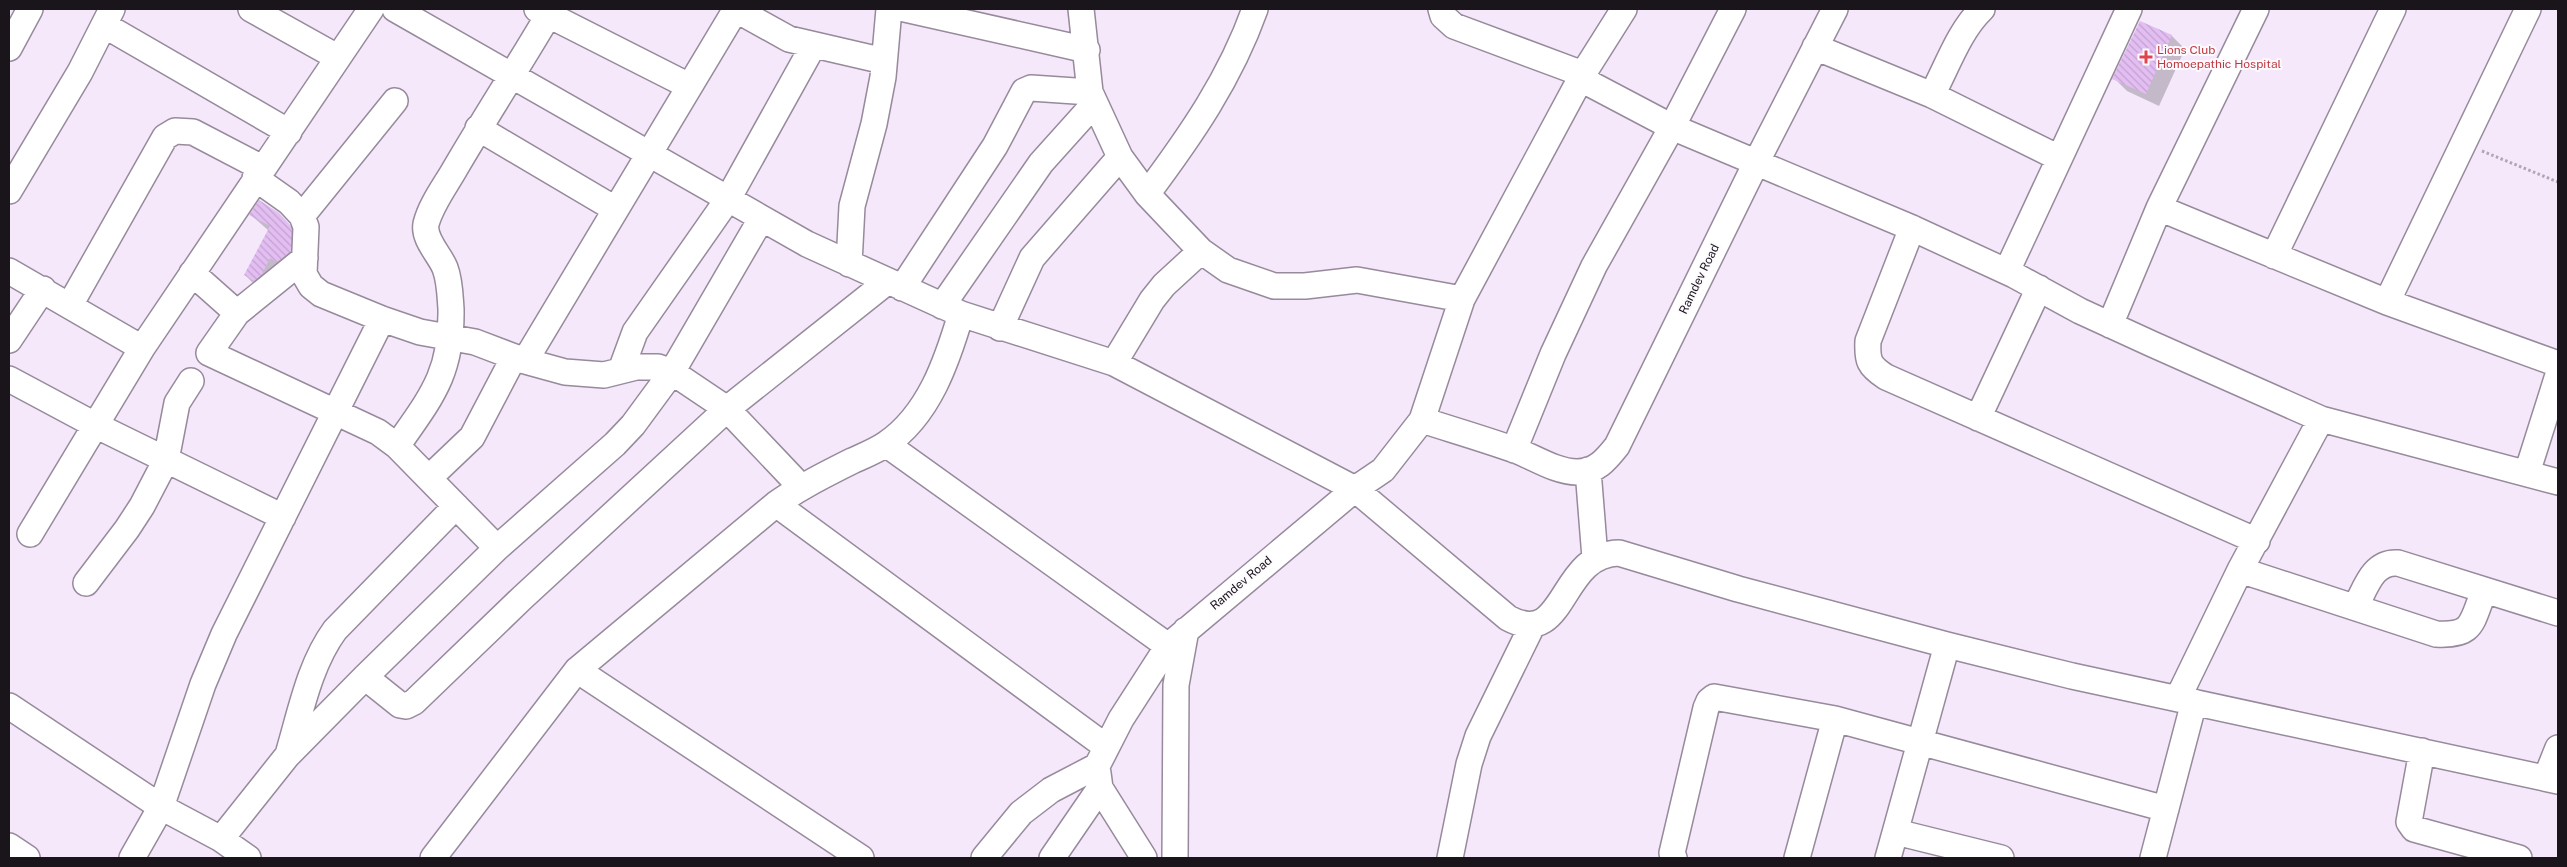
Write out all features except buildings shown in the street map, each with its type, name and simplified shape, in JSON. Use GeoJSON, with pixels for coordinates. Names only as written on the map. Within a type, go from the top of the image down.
{"type":"FeatureCollection","features":[{"type":"Feature","properties":{"kind":"street"},"geometry":{"type":"LineString","coordinates":[[9,48],[30,9]]}},
{"type":"Feature","properties":{"kind":"street"},"geometry":{"type":"LineString","coordinates":[[251,9],[337,56]]}},
{"type":"Feature","properties":{"kind":"street"},"geometry":{"type":"LineString","coordinates":[[30,534],[142,348],[370,9]]}},
{"type":"Feature","properties":{"kind":"street"},"geometry":{"type":"LineString","coordinates":[[395,9],[761,219],[849,264],[951,310],[1000,328],[1114,363],[1355,490],[1508,618],[1521,625],[1532,626],[1544,621],[1584,567],[1595,558],[1606,553],[1619,553],[1738,589],[1947,645],[2072,676],[2552,780],[2558,748]]}},
{"type":"Feature","properties":{"kind":"street"},"geometry":{"type":"LineString","coordinates":[[849,264],[852,206],[874,124],[884,61],[889,9]]}},
{"type":"Feature","properties":{"kind":"street"},"geometry":{"type":"LineString","coordinates":[[905,9],[1087,50]]}},
{"type":"Feature","properties":{"kind":"street"},"geometry":{"type":"LineString","coordinates":[[1080,9],[1092,98],[1120,157],[1147,194],[1200,251],[1228,270],[1274,286],[1305,286],[1357,280],[1462,298]]}},
{"type":"Feature","properties":{"kind":"street"},"geometry":{"type":"LineString","coordinates":[[1441,9],[1443,16],[1454,26],[1582,77],[1672,127],[1912,228],[2007,271],[2110,325],[2321,419],[2558,482]]}},
{"type":"Feature","properties":{"kind":"street"},"geometry":{"type":"LineString","coordinates":[[1595,558],[1588,470],[1576,472],[1560,469],[1514,450],[1422,420],[1462,298],[1582,77],[1624,9]]}},
{"type":"Feature","properties":{"kind":"street"},"geometry":{"type":"LineString","coordinates":[[1514,450],[1553,354],[1594,266],[1672,127],[1733,9]]}},
{"type":"Feature","properties":{"kind":"street","name":"Ramdev Road"},"geometry":{"type":"LineString","coordinates":[[1588,470],[1604,463],[1618,446],[1756,163],[1836,9]]}},
{"type":"Feature","properties":{"kind":"street"},"geometry":{"type":"LineString","coordinates":[[1932,95],[1973,17],[1982,9]]}},
{"type":"Feature","properties":{"kind":"street"},"geometry":{"type":"LineString","coordinates":[[2007,271],[2130,9]]}},
{"type":"Feature","properties":{"kind":"street"},"geometry":{"type":"LineString","coordinates":[[2110,325],[2159,208],[2256,9]]}},
{"type":"Feature","properties":{"kind":"street"},"geometry":{"type":"LineString","coordinates":[[2274,256],[2392,9]]}},
{"type":"Feature","properties":{"kind":"street"},"geometry":{"type":"LineString","coordinates":[[2388,302],[2528,9]]}},
{"type":"Feature","properties":{"kind":"street"},"geometry":{"type":"LineString","coordinates":[[397,446],[434,395],[442,377],[451,337],[450,290],[446,270],[427,237],[426,226],[432,209],[546,11],[689,86]]}},
{"type":"Feature","properties":{"kind":"street"},"geometry":{"type":"LineString","coordinates":[[429,478],[472,437],[615,209],[689,86],[742,11],[789,39],[884,61]]}},
{"type":"Feature","properties":{"kind":"street"},"geometry":{"type":"LineString","coordinates":[[1147,194],[1192,135],[1218,92],[1249,11]]}},
{"type":"Feature","properties":{"kind":"street"},"geometry":{"type":"LineString","coordinates":[[9,191],[80,72],[108,17],[289,132]]}},
{"type":"Feature","properties":{"kind":"street"},"geometry":{"type":"LineString","coordinates":[[621,370],[636,332],[728,199],[813,46]]}},
{"type":"Feature","properties":{"kind":"street"},"geometry":{"type":"LineString","coordinates":[[1815,47],[1932,95],[2059,158]]}},
{"type":"Feature","properties":{"kind":"street"},"geometry":{"type":"LineString","coordinates":[[364,676],[400,705],[406,706],[414,702],[522,598],[728,409],[895,285],[995,146],[1024,91],[1031,88],[1092,98]]}},
{"type":"Feature","properties":{"kind":"street"},"geometry":{"type":"LineString","coordinates":[[432,858],[577,670],[776,504],[801,487],[886,444],[903,430],[928,399],[950,352],[951,310],[1041,163],[1092,98]]}},
{"type":"Feature","properties":{"kind":"street"},"geometry":{"type":"LineString","coordinates":[[302,216],[395,100]]}},
{"type":"Feature","properties":{"kind":"street"},"geometry":{"type":"LineString","coordinates":[[478,128],[615,209]]}},
{"type":"Feature","properties":{"kind":"street"},"geometry":{"type":"LineString","coordinates":[[70,305],[165,137],[175,131],[193,132],[258,173],[302,216],[306,227],[304,274],[312,286],[321,294],[382,320],[420,332],[475,342],[520,359],[581,374],[604,375],[636,367],[658,367],[672,372],[728,409],[801,487]]}},
{"type":"Feature","properties":{"kind":"street"},"geometry":{"type":"LineString","coordinates":[[1000,328],[1032,258],[1120,157]]}},
{"type":"Feature","properties":{"kind":"street"},"geometry":{"type":"LineString","coordinates":[[2159,208],[2388,302],[2558,364]]}},
{"type":"Feature","properties":{"kind":"street"},"geometry":{"type":"LineString","coordinates":[[221,839],[287,756],[364,676],[497,548],[615,444],[645,410],[672,372],[761,219]]}},
{"type":"Feature","properties":{"kind":"street"},"geometry":{"type":"LineString","coordinates":[[1912,228],[1868,341],[1867,356],[1873,369],[1886,377],[2257,541]]}},
{"type":"Feature","properties":{"kind":"street"},"geometry":{"type":"LineString","coordinates":[[1114,363],[1152,300],[1200,251]]}},
{"type":"Feature","properties":{"kind":"street"},"geometry":{"type":"LineString","coordinates":[[305,258],[237,313],[208,353],[378,432],[397,446],[497,548]]}},
{"type":"Feature","properties":{"kind":"street"},"geometry":{"type":"LineString","coordinates":[[9,270],[142,348]]}},
{"type":"Feature","properties":{"kind":"street"},"geometry":{"type":"LineString","coordinates":[[192,273],[237,313]]}},
{"type":"Feature","properties":{"kind":"street"},"geometry":{"type":"LineString","coordinates":[[1978,418],[2039,288]]}},
{"type":"Feature","properties":{"kind":"street"},"geometry":{"type":"LineString","coordinates":[[9,340],[43,289]]}},
{"type":"Feature","properties":{"kind":"street"},"geometry":{"type":"LineString","coordinates":[[132,858],[161,807],[203,684],[224,634],[382,320]]}},
{"type":"Feature","properties":{"kind":"street"},"geometry":{"type":"LineString","coordinates":[[2527,473],[2558,375]]}},
{"type":"Feature","properties":{"kind":"street"},"geometry":{"type":"LineString","coordinates":[[9,379],[95,425],[283,517]]}},
{"type":"Feature","properties":{"kind":"street"},"geometry":{"type":"LineString","coordinates":[[86,583],[127,529],[166,460],[177,403],[191,382]]}},
{"type":"Feature","properties":{"kind":"street"},"geometry":{"type":"LineString","coordinates":[[2153,858],[2166,809],[2186,700],[2240,570],[2321,419]]}},
{"type":"Feature","properties":{"kind":"street","name":"Ramdev Road"},"geometry":{"type":"LineString","coordinates":[[1052,858],[1101,767],[1177,638],[1355,490],[1382,470],[1422,420]]}},
{"type":"Feature","properties":{"kind":"street"},"geometry":{"type":"LineString","coordinates":[[886,444],[1177,638],[1175,858]]}},
{"type":"Feature","properties":{"kind":"street"},"geometry":{"type":"LineString","coordinates":[[776,504],[1101,767],[1144,858]]}},
{"type":"Feature","properties":{"kind":"street"},"geometry":{"type":"LineString","coordinates":[[287,756],[316,663],[324,645],[335,630],[456,506]]}},
{"type":"Feature","properties":{"kind":"street"},"geometry":{"type":"LineString","coordinates":[[2356,606],[2372,576],[2379,567],[2387,562],[2398,563],[2558,613]]}},
{"type":"Feature","properties":{"kind":"street"},"geometry":{"type":"LineString","coordinates":[[2240,570],[2356,606],[2436,634],[2456,635],[2465,631],[2472,620],[2484,591]]}},
{"type":"Feature","properties":{"kind":"street"},"geometry":{"type":"LineString","coordinates":[[1450,858],[1469,764],[1478,736],[1532,626]]}},
{"type":"Feature","properties":{"kind":"street"},"geometry":{"type":"LineString","coordinates":[[1888,858],[1947,645]]}},
{"type":"Feature","properties":{"kind":"street"},"geometry":{"type":"LineString","coordinates":[[577,670],[860,858]]}},
{"type":"Feature","properties":{"kind":"street"},"geometry":{"type":"LineString","coordinates":[[1674,858],[1672,853],[1709,701],[1714,697],[1835,719],[2166,809]]}},
{"type":"Feature","properties":{"kind":"street"},"geometry":{"type":"LineString","coordinates":[[9,706],[161,807],[221,839],[248,858]]}},
{"type":"Feature","properties":{"kind":"street"},"geometry":{"type":"LineString","coordinates":[[1797,858],[1835,719]]}},
{"type":"Feature","properties":{"kind":"street"},"geometry":{"type":"LineString","coordinates":[[2422,751],[2409,822],[2414,829],[2519,858]]}},
{"type":"Feature","properties":{"kind":"street"},"geometry":{"type":"LineString","coordinates":[[984,858],[1021,813],[1051,790],[1101,767]]}},
{"type":"Feature","properties":{"kind":"street"},"geometry":{"type":"LineString","coordinates":[[1896,832],[2001,858]]}},
{"type":"Feature","properties":{"kind":"street"},"geometry":{"type":"LineString","coordinates":[[9,846],[27,858]]}},
{"type":"Feature","properties":{"kind":"path"},"geometry":{"type":"LineString","coordinates":[[2463,144],[2558,182]]}},
{"type":"Feature","properties":{"kind":"place","name":"Lions Club Homoepathic Hospital"},"geometry":{"type":"Point","coordinates":[2146,57]}}]}
